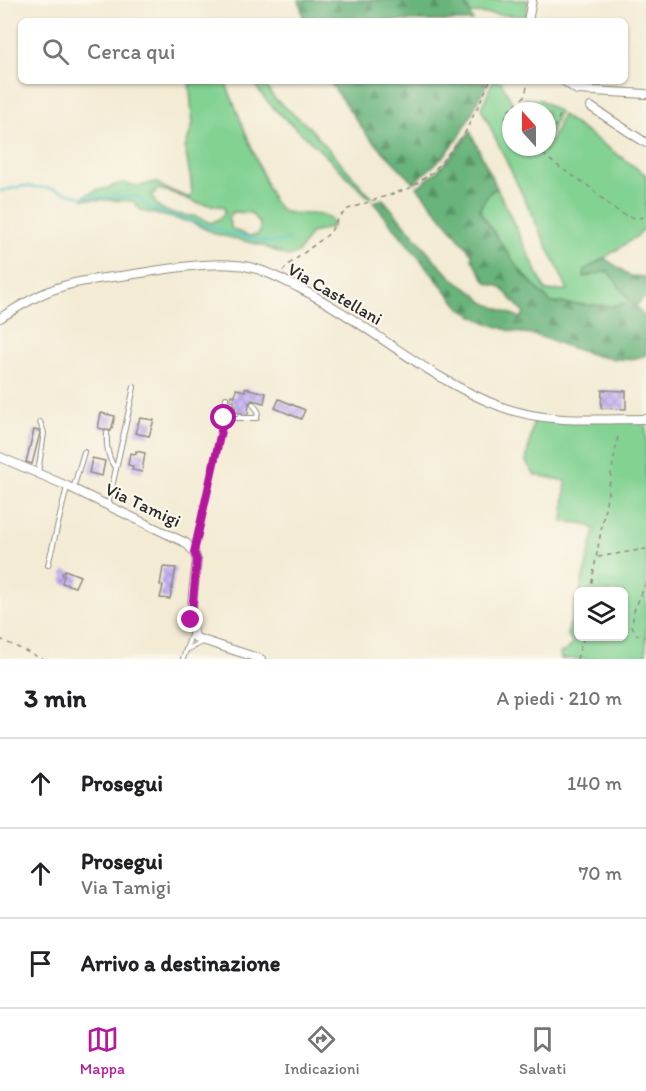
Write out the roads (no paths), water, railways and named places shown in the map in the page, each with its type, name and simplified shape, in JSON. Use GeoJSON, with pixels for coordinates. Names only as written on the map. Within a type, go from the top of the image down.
{"type":"FeatureCollection","features":[{"type":"Feature","properties":{"kind":"street"},"geometry":{"type":"LineString","coordinates":[[529,18],[532,0]]}},
{"type":"Feature","properties":{"kind":"street"},"geometry":{"type":"LineString","coordinates":[[568,84],[577,90],[646,94]]}},
{"type":"Feature","properties":{"kind":"street"},"geometry":{"type":"LineString","coordinates":[[591,107],[646,143]]}},
{"type":"Feature","properties":{"kind":"street","name":"Via Castellani"},"geometry":{"type":"LineString","coordinates":[[0,318],[33,298],[61,286],[146,272],[235,264],[278,278],[318,298],[456,385],[501,407],[534,417],[646,419]]}},
{"type":"Feature","properties":{"kind":"street","name":"Via Tamigi"},"geometry":{"type":"LineString","coordinates":[[0,457],[70,487],[186,543],[194,552]]}},
{"type":"Feature","properties":{"kind":"street"},"geometry":{"type":"LineString","coordinates":[[194,552],[197,560],[191,620],[196,638],[261,659]]}},
{"type":"Feature","properties":{"kind":"lane"},"geometry":{"type":"LineString","coordinates":[[108,505],[134,387]]}},
{"type":"Feature","properties":{"kind":"lane"},"geometry":{"type":"LineString","coordinates":[[194,552],[224,418],[226,398]]}},
{"type":"Feature","properties":{"kind":"lane"},"geometry":{"type":"LineString","coordinates":[[224,418],[257,418],[258,411],[253,404]]}},
{"type":"Feature","properties":{"kind":"lane"},"geometry":{"type":"LineString","coordinates":[[38,473],[44,433],[40,422]]}},
{"type":"Feature","properties":{"kind":"lane"},"geometry":{"type":"LineString","coordinates":[[107,433],[106,445],[109,457],[117,470]]}},
{"type":"Feature","properties":{"kind":"lane"},"geometry":{"type":"LineString","coordinates":[[48,566],[70,487],[84,452]]}},
{"type":"Feature","properties":{"kind":"lane"},"geometry":{"type":"LineString","coordinates":[[183,659],[193,631]]}},
{"type":"Feature","properties":{"kind":"lane"},"geometry":{"type":"LineString","coordinates":[[186,650],[206,640]]}},
{"type":"Feature","properties":{"kind":"waterway"},"geometry":{"type":"LineString","coordinates":[[0,191],[24,186],[55,189],[82,197],[138,197],[149,208],[233,234],[270,243],[289,240]]}}]}
